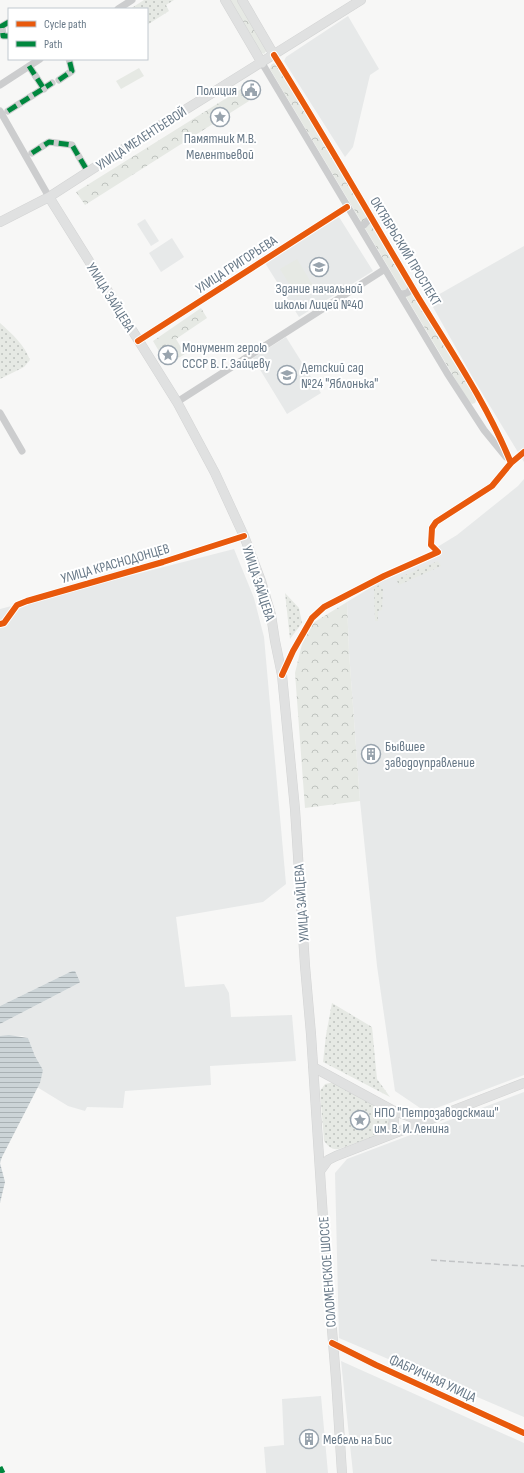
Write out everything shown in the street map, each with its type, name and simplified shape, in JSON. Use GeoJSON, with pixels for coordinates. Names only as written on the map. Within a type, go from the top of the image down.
{"type":"FeatureCollection","features":[{"type":"Feature","properties":{"kind":"main road","name":"ОКТЯБРЬСКИЙ ПРОСПЕКТ"},"geometry":{"type":"LineString","coordinates":[[225,0],[262,63]]}},
{"type":"Feature","properties":{"kind":"main road","name":"ОКТЯБРЬСКИЙ ПРОСПЕКТ"},"geometry":{"type":"LineString","coordinates":[[242,0],[274,55]]}},
{"type":"Feature","properties":{"kind":"main road","name":"УЛИЦА МЕЛЕНТЬЕВОЙ"},"geometry":{"type":"LineString","coordinates":[[0,222],[49,197],[361,0]]}},
{"type":"Feature","properties":{"kind":"main road","name":"УЛИЦА ЗАЙЦЕВА"},"geometry":{"type":"LineString","coordinates":[[49,197],[177,402],[215,473],[244,536],[261,581],[271,614],[282,675],[295,809],[318,1142]]}},
{"type":"Feature","properties":{"kind":"main road"},"geometry":{"type":"LineString","coordinates":[[313,1067],[392,1110],[424,1122]]}},
{"type":"Feature","properties":{"kind":"main road"},"geometry":{"type":"LineString","coordinates":[[314,1090],[319,1083],[324,1080],[335,1079]]}},
{"type":"Feature","properties":{"kind":"main road"},"geometry":{"type":"LineString","coordinates":[[320,1171],[328,1160],[336,1156],[524,1083]]}},
{"type":"Feature","properties":{"kind":"main road"},"geometry":{"type":"LineString","coordinates":[[386,1136],[393,1128],[394,1117],[392,1110]]}},
{"type":"Feature","properties":{"kind":"main road"},"geometry":{"type":"LineString","coordinates":[[318,1142],[322,1149],[329,1154],[336,1156]]}},
{"type":"Feature","properties":{"kind":"main road","name":"СОЛОМЕНСКОЕ ШОССЕ"},"geometry":{"type":"LineString","coordinates":[[318,1142],[342,1473]]}},
{"type":"Feature","properties":{"kind":"street"},"geometry":{"type":"LineString","coordinates":[[120,8],[132,0]]}},
{"type":"Feature","properties":{"kind":"street"},"geometry":{"type":"LineString","coordinates":[[8,23],[2,26],[3,36],[8,36]]}},
{"type":"Feature","properties":{"kind":"street","name":"ОКТЯБРЬСКИЙ ПРОСПЕКТ"},"geometry":{"type":"LineString","coordinates":[[274,55],[481,400],[500,436],[511,463]]}},
{"type":"Feature","properties":{"kind":"street"},"geometry":{"type":"LineString","coordinates":[[0,85],[38,60]]}},
{"type":"Feature","properties":{"kind":"street"},"geometry":{"type":"LineString","coordinates":[[8,112],[72,71],[69,60]]}},
{"type":"Feature","properties":{"kind":"street","name":"ОКТЯБРЬСКИЙ ПРОСПЕКТ"},"geometry":{"type":"LineString","coordinates":[[262,63],[347,207],[468,406],[484,430],[511,463]]}},
{"type":"Feature","properties":{"kind":"street"},"geometry":{"type":"LineString","coordinates":[[29,66],[44,89]]}},
{"type":"Feature","properties":{"kind":"street","name":"УЛИЦА ЗАЙЦЕВА"},"geometry":{"type":"LineString","coordinates":[[0,111],[49,197]]}},
{"type":"Feature","properties":{"kind":"street"},"geometry":{"type":"LineString","coordinates":[[310,144],[314,137],[323,137]]}},
{"type":"Feature","properties":{"kind":"street"},"geometry":{"type":"LineString","coordinates":[[32,152],[50,142],[72,145],[88,172]]}},
{"type":"Feature","properties":{"kind":"street","name":"УЛИЦА ГРИГОРЬЕВА"},"geometry":{"type":"LineString","coordinates":[[138,341],[347,207]]}},
{"type":"Feature","properties":{"kind":"street"},"geometry":{"type":"LineString","coordinates":[[359,225],[364,225],[372,217]]}},
{"type":"Feature","properties":{"kind":"street"},"geometry":{"type":"LineString","coordinates":[[177,402],[385,269]]}},
{"type":"Feature","properties":{"kind":"street"},"geometry":{"type":"LineString","coordinates":[[400,294],[410,292],[412,286]]}},
{"type":"Feature","properties":{"kind":"street"},"geometry":{"type":"LineString","coordinates":[[468,406],[475,407],[481,400]]}},
{"type":"Feature","properties":{"kind":"street"},"geometry":{"type":"LineString","coordinates":[[0,413],[22,451]]}},
{"type":"Feature","properties":{"kind":"street"},"geometry":{"type":"LineString","coordinates":[[282,675],[293,651],[312,618],[324,607],[384,576],[438,552],[431,545],[432,528],[436,522],[492,486],[511,463],[524,452]]}},
{"type":"Feature","properties":{"kind":"street","name":"УЛИЦА КРАСНОДОНЦЕВ"},"geometry":{"type":"LineString","coordinates":[[0,624],[4,623],[17,605],[27,601],[163,562],[244,536]]}},
{"type":"Feature","properties":{"kind":"street","name":"ФАБРИЧНАЯ УЛИЦА"},"geometry":{"type":"LineString","coordinates":[[332,1343],[524,1433]]}},
{"type":"Feature","properties":{"kind":"shaded area"},"geometry":{"type":"Polygon","coordinates":[[[348,16],[379,69],[370,75],[353,147],[345,157],[284,61],[286,57],[348,16]]]}},
{"type":"Feature","properties":{"kind":"shaded area","name":"Здание начальной школы Лицей №40"},"geometry":{"type":"Polygon","coordinates":[[[339,217],[373,271],[299,317],[265,263],[339,217]]]}},
{"type":"Feature","properties":{"kind":"shaded area"},"geometry":{"type":"Polygon","coordinates":[[[145,219],[159,241],[151,246],[137,224],[145,219]]]}},
{"type":"Feature","properties":{"kind":"shaded area"},"geometry":{"type":"Polygon","coordinates":[[[172,238],[184,257],[161,272],[149,253],[172,238]]]}},
{"type":"Feature","properties":{"kind":"shaded area"},"geometry":{"type":"Polygon","coordinates":[[[524,246],[524,462],[473,378],[429,300],[524,246]]]}},
{"type":"Feature","properties":{"kind":"shaded area","name":"Детский сад №24 \"Яблонька\""},"geometry":{"type":"Polygon","coordinates":[[[286,337],[321,393],[287,414],[253,358],[286,337]]]}},
{"type":"Feature","properties":{"kind":"shaded area"},"geometry":{"type":"Polygon","coordinates":[[[524,479],[524,1075],[426,1112],[395,1091],[377,966],[360,801],[349,652],[347,602],[457,535],[518,486],[524,479]]]}},
{"type":"Feature","properties":{"kind":"shaded area"},"geometry":{"type":"Polygon","coordinates":[[[234,549],[254,598],[264,637],[286,884],[263,902],[176,917],[185,987],[224,984],[229,993],[231,1017],[292,1015],[296,1061],[210,1066],[211,1085],[125,1091],[123,1108],[87,1107],[85,1111],[68,1106],[37,1087],[43,1070],[35,1056],[28,1038],[22,1036],[0,1036],[0,1024],[79,983],[72,971],[0,1006],[0,609],[234,549]]]}},
{"type":"Feature","properties":{"kind":"shaded area"},"geometry":{"type":"Polygon","coordinates":[[[72,971],[75,971],[80,982],[79,983],[0,1024],[0,1006],[72,971]]]}},
{"type":"Feature","properties":{"kind":"shaded area"},"geometry":{"type":"Polygon","coordinates":[[[9,1035],[28,1038],[35,1056],[43,1070],[40,1083],[0,1163],[0,1036],[9,1035]]]}},
{"type":"Feature","properties":{"kind":"shaded area"},"geometry":{"type":"Polygon","coordinates":[[[524,1092],[524,1417],[339,1338],[335,1173],[347,1159],[524,1092]]]}},
{"type":"Feature","properties":{"kind":"shaded area"},"geometry":{"type":"Polygon","coordinates":[[[0,1163],[5,1182],[0,1203],[0,1163]]]}},
{"type":"Feature","properties":{"kind":"shaded area"},"geometry":{"type":"Polygon","coordinates":[[[341,1361],[524,1443],[524,1473],[353,1473],[341,1361]]]}},
{"type":"Feature","properties":{"kind":"shaded area"},"geometry":{"type":"Polygon","coordinates":[[[321,1396],[328,1473],[266,1473],[264,1447],[284,1445],[282,1399],[321,1396]]]}},
{"type":"Feature","properties":{"kind":"green space"},"geometry":{"type":"Polygon","coordinates":[[[144,0],[174,0],[166,5],[169,11],[148,24],[148,8],[132,8],[144,0]]]}},
{"type":"Feature","properties":{"kind":"green space"},"geometry":{"type":"Polygon","coordinates":[[[229,0],[238,0],[268,49],[264,54],[260,52],[229,0]]]}},
{"type":"Feature","properties":{"kind":"green space"},"geometry":{"type":"Polygon","coordinates":[[[274,63],[278,65],[477,399],[475,403],[472,404],[469,402],[270,69],[271,65],[274,63]]]}},
{"type":"Feature","properties":{"kind":"green space"},"geometry":{"type":"Polygon","coordinates":[[[139,68],[144,76],[121,89],[116,81],[139,68]]]}},
{"type":"Feature","properties":{"kind":"green space"},"geometry":{"type":"Polygon","coordinates":[[[241,89],[249,101],[85,205],[76,192],[241,89]]]}},
{"type":"Feature","properties":{"kind":"green space"},"geometry":{"type":"Polygon","coordinates":[[[297,259],[314,287],[297,297],[280,269],[297,259]]]}},
{"type":"Feature","properties":{"kind":"green space"},"geometry":{"type":"Polygon","coordinates":[[[201,308],[207,318],[176,339],[185,354],[167,365],[153,341],[201,308]]]}},
{"type":"Feature","properties":{"kind":"green space"},"geometry":{"type":"Polygon","coordinates":[[[0,323],[21,344],[30,360],[24,367],[0,379],[0,323]]]}},
{"type":"Feature","properties":{"kind":"green space"},"geometry":{"type":"Polygon","coordinates":[[[438,561],[441,566],[399,585],[396,579],[438,561]]]}},
{"type":"Feature","properties":{"kind":"green space"},"geometry":{"type":"Polygon","coordinates":[[[380,585],[383,589],[382,610],[378,611],[378,621],[375,621],[374,587],[380,585]]]}},
{"type":"Feature","properties":{"kind":"green space"},"geometry":{"type":"Polygon","coordinates":[[[285,593],[299,608],[302,623],[290,639],[285,593]]]}},
{"type":"Feature","properties":{"kind":"green space"},"geometry":{"type":"Polygon","coordinates":[[[347,602],[349,652],[360,801],[305,808],[295,673],[302,644],[313,623],[347,602]]]}},
{"type":"Feature","properties":{"kind":"green space"},"geometry":{"type":"Polygon","coordinates":[[[332,1003],[372,1027],[377,1079],[390,1097],[323,1062],[332,1003]]]}},
{"type":"Feature","properties":{"kind":"green space"},"geometry":{"type":"Polygon","coordinates":[[[335,1083],[387,1112],[390,1123],[384,1133],[339,1149],[334,1149],[329,1146],[324,1141],[320,1091],[325,1084],[335,1083]]]}},
{"type":"Feature","properties":{"kind":"railway"},"geometry":{"type":"LineString","coordinates":[[431,1260],[524,1266]]}},
{"type":"Feature","properties":{"kind":"marked path"},"geometry":{"type":"LineString","coordinates":[[8,23],[2,26],[3,36],[8,36]]}},
{"type":"Feature","properties":{"kind":"marked path"},"geometry":{"type":"LineString","coordinates":[[59,80],[72,71],[69,60]]}},
{"type":"Feature","properties":{"kind":"marked path"},"geometry":{"type":"LineString","coordinates":[[29,66],[44,89]]}},
{"type":"Feature","properties":{"kind":"marked path"},"geometry":{"type":"LineString","coordinates":[[8,111],[52,83]]}},
{"type":"Feature","properties":{"kind":"marked path"},"geometry":{"type":"LineString","coordinates":[[32,153],[49,142],[72,145],[88,172]]}},
{"type":"Feature","properties":{"kind":"marked path"},"geometry":{"type":"LineString","coordinates":[[0,1467],[3,1473]]}},
{"type":"Feature","properties":{"kind":"cycle path"},"geometry":{"type":"LineString","coordinates":[[274,55],[468,378],[491,420],[511,463]]}},
{"type":"Feature","properties":{"kind":"cycle path"},"geometry":{"type":"LineString","coordinates":[[138,341],[347,207]]}},
{"type":"Feature","properties":{"kind":"cycle path"},"geometry":{"type":"LineString","coordinates":[[282,675],[293,651],[312,618],[324,607],[384,576],[438,552],[431,545],[432,528],[436,522],[492,486],[511,463],[524,452]]}},
{"type":"Feature","properties":{"kind":"cycle path"},"geometry":{"type":"LineString","coordinates":[[0,624],[4,623],[17,605],[27,601],[163,562],[244,536]]}},
{"type":"Feature","properties":{"kind":"cycle path"},"geometry":{"type":"LineString","coordinates":[[332,1343],[376,1365],[524,1433]]}},
{"type":"Feature","properties":{"kind":"place","name":"Полиция"},"geometry":{"type":"Point","coordinates":[251,90]}},
{"type":"Feature","properties":{"kind":"place","name":"Памятник М.В. Мелентьевой"},"geometry":{"type":"Point","coordinates":[220,117]}},
{"type":"Feature","properties":{"kind":"place","name":"Здание начальной школы Лицей №40"},"geometry":{"type":"Point","coordinates":[319,267]}},
{"type":"Feature","properties":{"kind":"place","name":"Монумент герою СССР В. Г. Зайцеву"},"geometry":{"type":"Point","coordinates":[168,355]}},
{"type":"Feature","properties":{"kind":"place","name":"Детский сад №24 \"Яблонька\""},"geometry":{"type":"Point","coordinates":[287,375]}},
{"type":"Feature","properties":{"kind":"place","name":"Бывшее заводоуправление"},"geometry":{"type":"Point","coordinates":[371,754]}},
{"type":"Feature","properties":{"kind":"place","name":"НПО \"Петрозаводскмаш\" им. В. И. Ленина"},"geometry":{"type":"Point","coordinates":[360,1120]}},
{"type":"Feature","properties":{"kind":"place","name":"Мебель на Бис"},"geometry":{"type":"Point","coordinates":[309,1439]}}]}
